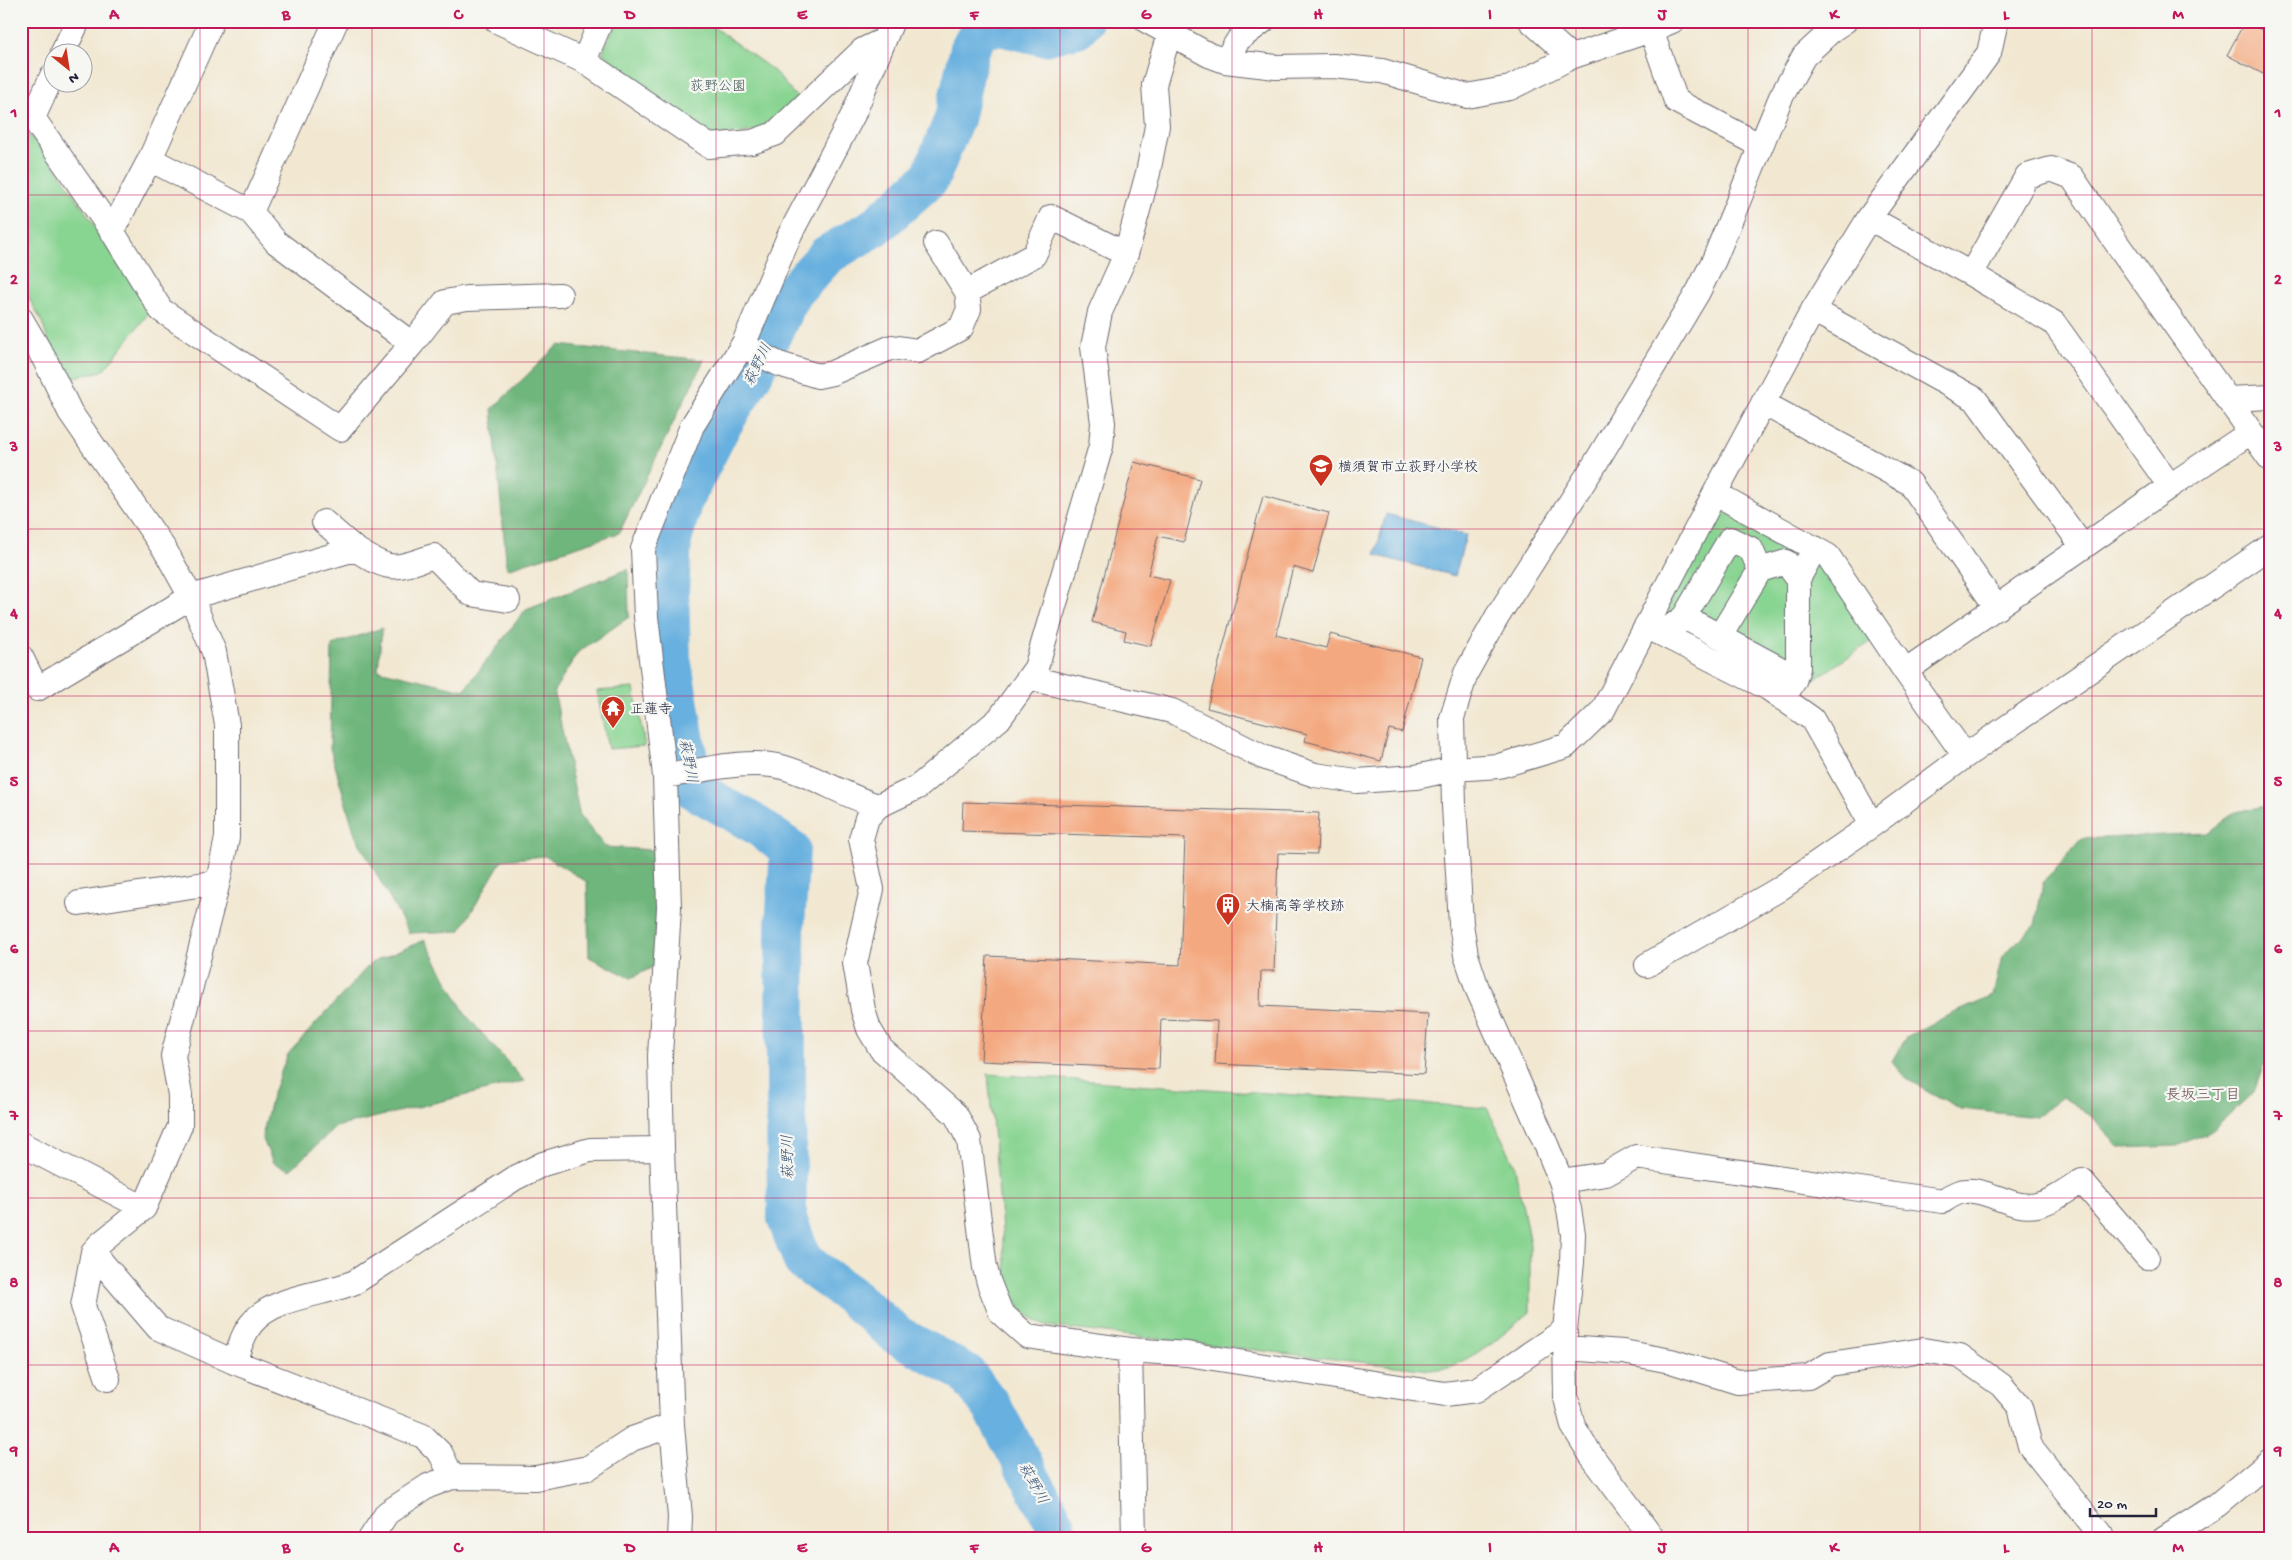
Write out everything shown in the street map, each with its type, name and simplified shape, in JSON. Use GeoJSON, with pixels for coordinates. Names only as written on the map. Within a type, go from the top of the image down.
{"type":"FeatureCollection","features":[{"type":"Feature","properties":{"kind":"street"},"geometry":{"type":"LineString","coordinates":[[69,42],[78,21]]}},
{"type":"Feature","properties":{"kind":"street"},"geometry":{"type":"LineString","coordinates":[[112,231],[150,159],[212,21]]}},
{"type":"Feature","properties":{"kind":"street"},"geometry":{"type":"LineString","coordinates":[[251,212],[336,21]]}},
{"type":"Feature","properties":{"kind":"street"},"geometry":{"type":"LineString","coordinates":[[497,21],[584,61],[709,146],[752,142],[775,134],[864,50],[888,31]]}},
{"type":"Feature","properties":{"kind":"street"},"geometry":{"type":"LineString","coordinates":[[584,61],[601,21]]}},
{"type":"Feature","properties":{"kind":"street"},"geometry":{"type":"LineString","coordinates":[[1147,21],[1208,56],[1225,61],[1276,67],[1334,66],[1382,71],[1466,96],[1510,88],[1571,57],[1661,26],[1676,101],[1760,145]]}},
{"type":"Feature","properties":{"kind":"street"},"geometry":{"type":"LineString","coordinates":[[1225,61],[1239,39],[1263,21]]}},
{"type":"Feature","properties":{"kind":"street"},"geometry":{"type":"LineString","coordinates":[[1531,21],[1571,57]]}},
{"type":"Feature","properties":{"kind":"street"},"geometry":{"type":"LineString","coordinates":[[1653,1539],[1591,1455],[1574,1426],[1566,1398],[1565,1339],[1573,1234],[1561,1181],[1477,988],[1466,955],[1462,924],[1452,718],[1466,673],[1497,617],[1595,464],[1698,292],[1714,260],[1781,97],[1804,56],[1833,29],[1845,21]]}},
{"type":"Feature","properties":{"kind":"street"},"geometry":{"type":"LineString","coordinates":[[1029,678],[1172,711],[1263,757],[1315,775],[1356,781],[1416,777],[1453,769],[1499,766],[1566,746],[1603,710],[1654,630],[1715,493],[1813,310],[1869,218],[1989,53],[1996,21]]}},
{"type":"Feature","properties":{"kind":"street"},"geometry":{"type":"LineString","coordinates":[[679,1539],[680,1517],[672,1425],[660,1056],[670,908],[665,776],[646,617],[643,549],[692,426],[749,347],[790,234],[853,115],[888,31]]}},
{"type":"Feature","properties":{"kind":"street"},"geometry":{"type":"LineString","coordinates":[[1169,34],[1154,85],[1157,126],[1148,173],[1126,254],[1100,312],[1093,347],[1103,423],[1102,446],[1036,668],[999,719],[918,787],[878,806],[867,818],[861,839],[872,889],[855,963],[863,1010],[869,1029],[881,1049],[956,1115],[963,1126],[969,1140],[985,1268],[1001,1313],[1027,1336],[1130,1350],[1187,1354],[1445,1394],[1476,1390],[1565,1339],[1661,1359],[1738,1382],[1808,1377],[1830,1364],[1923,1350],[1960,1356],[2001,1385],[2020,1407],[2030,1446],[2104,1539]]}},
{"type":"Feature","properties":{"kind":"street"},"geometry":{"type":"LineString","coordinates":[[42,92],[27,118],[112,231],[161,310],[340,429],[445,302],[467,298],[560,295]]}},
{"type":"Feature","properties":{"kind":"street"},"geometry":{"type":"LineString","coordinates":[[150,159],[251,212],[276,242],[412,344]]}},
{"type":"Feature","properties":{"kind":"street"},"geometry":{"type":"LineString","coordinates":[[1971,274],[2027,176],[2050,169],[2072,177],[2113,238],[2271,460]]}},
{"type":"Feature","properties":{"kind":"street"},"geometry":{"type":"LineString","coordinates":[[967,292],[1034,255],[1052,217],[1126,254]]}},
{"type":"Feature","properties":{"kind":"street"},"geometry":{"type":"LineString","coordinates":[[1869,218],[1971,274],[2054,323],[2170,486]]}},
{"type":"Feature","properties":{"kind":"street"},"geometry":{"type":"LineString","coordinates":[[749,347],[780,364],[818,376],[832,373],[892,347],[918,351],[961,328],[970,309],[967,292],[936,243]]}},
{"type":"Feature","properties":{"kind":"street"},"geometry":{"type":"LineString","coordinates":[[1813,310],[1975,398],[2083,547]]}},
{"type":"Feature","properties":{"kind":"street"},"geometry":{"type":"LineString","coordinates":[[21,319],[46,362],[70,412],[165,550],[191,596],[214,652],[227,725],[227,838],[218,882],[173,1056],[180,1095],[180,1126],[144,1208],[93,1252],[83,1306],[108,1380]]}},
{"type":"Feature","properties":{"kind":"street"},"geometry":{"type":"LineString","coordinates":[[2227,398],[2271,397]]}},
{"type":"Feature","properties":{"kind":"street"},"geometry":{"type":"LineString","coordinates":[[1763,403],[1910,483],[1997,608]]}},
{"type":"Feature","properties":{"kind":"street"},"geometry":{"type":"LineString","coordinates":[[1905,671],[2170,486],[2251,432]]}},
{"type":"Feature","properties":{"kind":"street"},"geometry":{"type":"LineString","coordinates":[[1715,493],[1828,556],[1965,756]]}},
{"type":"Feature","properties":{"kind":"street"},"geometry":{"type":"LineString","coordinates":[[324,522],[355,549],[378,564],[396,568],[434,556],[471,594],[508,600]]}},
{"type":"Feature","properties":{"kind":"street"},"geometry":{"type":"LineString","coordinates":[[1654,630],[1684,617],[1730,539],[1751,549],[1760,570]]}},
{"type":"Feature","properties":{"kind":"street"},"geometry":{"type":"LineString","coordinates":[[1647,965],[1776,891],[1872,825],[1965,756],[2271,546]]}},
{"type":"Feature","properties":{"kind":"street"},"geometry":{"type":"LineString","coordinates":[[1783,699],[1798,668],[1798,580],[1815,548]]}},
{"type":"Feature","properties":{"kind":"street"},"geometry":{"type":"LineString","coordinates":[[21,657],[37,689],[191,596],[355,549]]}},
{"type":"Feature","properties":{"kind":"street"},"geometry":{"type":"LineString","coordinates":[[1720,636],[1760,570],[1786,562],[1798,580]]}},
{"type":"Feature","properties":{"kind":"street"},"geometry":{"type":"LineString","coordinates":[[1684,617],[1795,677]]}},
{"type":"Feature","properties":{"kind":"street"},"geometry":{"type":"LineString","coordinates":[[1654,630],[1768,688],[1812,719],[1872,825]]}},
{"type":"Feature","properties":{"kind":"street"},"geometry":{"type":"LineString","coordinates":[[665,776],[753,764],[782,767],[857,800],[878,806]]}},
{"type":"Feature","properties":{"kind":"street"},"geometry":{"type":"LineString","coordinates":[[79,903],[218,882]]}},
{"type":"Feature","properties":{"kind":"street"},"geometry":{"type":"LineString","coordinates":[[21,1144],[144,1208]]}},
{"type":"Feature","properties":{"kind":"street"},"geometry":{"type":"LineString","coordinates":[[234,1362],[246,1332],[262,1314],[284,1302],[338,1289],[355,1282],[515,1178],[543,1164],[590,1150],[662,1149]]}},
{"type":"Feature","properties":{"kind":"street"},"geometry":{"type":"LineString","coordinates":[[1561,1181],[1606,1174],[1636,1157],[1943,1201],[1958,1192],[1976,1192],[2022,1206],[2036,1205],[2054,1199],[2082,1181],[2147,1257]]}},
{"type":"Feature","properties":{"kind":"street"},"geometry":{"type":"LineString","coordinates":[[93,1252],[158,1328],[234,1362],[423,1436],[441,1454],[452,1477]]}},
{"type":"Feature","properties":{"kind":"street"},"geometry":{"type":"LineString","coordinates":[[1130,1350],[1134,1539]]}},
{"type":"Feature","properties":{"kind":"street"},"geometry":{"type":"LineString","coordinates":[[370,1539],[387,1513],[428,1486],[452,1477],[536,1478],[588,1468],[632,1439],[672,1425]]}},
{"type":"Feature","properties":{"kind":"street"},"geometry":{"type":"LineString","coordinates":[[2164,1539],[2217,1505],[2271,1460]]}},
{"type":"Feature","properties":{"kind":"green space","name":"荻野公園"},"geometry":{"type":"Polygon","coordinates":[[[617,21],[705,21],[774,71],[798,99],[771,126],[745,133],[710,136],[602,53],[617,21]]]}},
{"type":"Feature","properties":{"kind":"green space"},"geometry":{"type":"Polygon","coordinates":[[[21,133],[37,139],[151,310],[103,371],[60,380],[42,322],[21,284],[21,133]]]}},
{"type":"Feature","properties":{"kind":"green space"},"geometry":{"type":"Polygon","coordinates":[[[558,345],[704,360],[619,533],[507,569],[492,409],[558,345]]]}},
{"type":"Feature","properties":{"kind":"green space"},"geometry":{"type":"Polygon","coordinates":[[[1720,509],[1821,567],[1875,639],[1800,689],[1660,619],[1720,509]]]}},
{"type":"Feature","properties":{"kind":"green space"},"geometry":{"type":"Polygon","coordinates":[[[628,569],[629,617],[578,652],[554,691],[580,816],[605,847],[654,850],[659,905],[657,965],[631,978],[589,957],[587,882],[545,856],[502,860],[460,931],[409,933],[355,835],[330,748],[332,645],[382,628],[378,670],[464,690],[526,609],[628,569]]]}},
{"type":"Feature","properties":{"kind":"green space"},"geometry":{"type":"Polygon","coordinates":[[[634,688],[645,746],[608,749],[597,691],[634,688]]]}},
{"type":"Feature","properties":{"kind":"green space"},"geometry":{"type":"Polygon","coordinates":[[[2271,805],[2271,1045],[2254,1092],[2212,1130],[2177,1146],[2119,1148],[2091,1115],[2062,1097],[2036,1117],[1961,1109],[1906,1079],[1892,1061],[1906,1037],[1993,996],[2002,956],[2035,925],[2043,883],[2081,839],[2207,833],[2235,812],[2271,805]]]}},
{"type":"Feature","properties":{"kind":"green space"},"geometry":{"type":"Polygon","coordinates":[[[425,940],[466,1015],[524,1081],[336,1127],[290,1170],[273,1163],[262,1137],[272,1095],[288,1054],[371,963],[425,940]]]}},
{"type":"Feature","properties":{"kind":"green space"},"geometry":{"type":"Polygon","coordinates":[[[988,1074],[1487,1108],[1514,1163],[1530,1244],[1530,1312],[1489,1346],[1450,1368],[1430,1370],[1045,1326],[1029,1316],[1019,1306],[1006,1274],[988,1074]]]}},
{"type":"Feature","properties":{"kind":"water"},"geometry":{"type":"Polygon","coordinates":[[[1386,514],[1466,535],[1455,576],[1375,555],[1386,514]]]}},
{"type":"Feature","properties":{"kind":"building"},"geometry":{"type":"Polygon","coordinates":[[[2244,23],[2271,33],[2271,61],[2263,74],[2227,55],[2244,23]]]}},
{"type":"Feature","properties":{"kind":"building"},"geometry":{"type":"Polygon","coordinates":[[[1134,462],[1200,479],[1184,542],[1158,536],[1148,575],[1170,580],[1151,646],[1124,640],[1126,631],[1092,622],[1134,462]]]}},
{"type":"Feature","properties":{"kind":"building"},"geometry":{"type":"Polygon","coordinates":[[[1263,496],[1329,513],[1313,573],[1293,567],[1276,635],[1326,648],[1330,634],[1421,657],[1402,732],[1389,729],[1381,761],[1305,741],[1307,734],[1207,708],[1263,496]]]}},
{"type":"Feature","properties":{"kind":"building"},"geometry":{"type":"Polygon","coordinates":[[[963,802],[1319,813],[1317,854],[1278,853],[1274,971],[1261,971],[1260,1006],[1428,1014],[1424,1074],[1215,1064],[1217,1021],[1161,1019],[1159,1069],[981,1061],[987,956],[1180,965],[1185,838],[962,831],[963,802]]]}},
{"type":"Feature","properties":{"kind":"waterway","name":"萩野川"},"geometry":{"type":"LineString","coordinates":[[1059,1539],[1055,1523],[992,1407],[966,1373],[897,1335],[850,1295],[803,1261],[787,1219],[785,926],[790,849],[755,824],[693,789],[671,658],[669,591],[672,540],[682,503],[720,428],[753,374],[790,296],[827,255],[875,227],[930,178],[954,119],[970,48],[982,28],[1000,26],[1043,36],[1077,28],[1083,21]]}},
{"type":"Feature","properties":{"kind":"place","name":"横須賀市立荻野小学校"},"geometry":{"type":"Point","coordinates":[1321,487]}},
{"type":"Feature","properties":{"kind":"place","name":"正蓮寺"},"geometry":{"type":"Point","coordinates":[613,729]}},
{"type":"Feature","properties":{"kind":"place","name":"大楠高等学校跡"},"geometry":{"type":"Point","coordinates":[1228,926]}},
{"type":"Feature","properties":{"kind":"district","name":"長坂三丁目"},"geometry":{"type":"Point","coordinates":[2203,1094]}}]}
